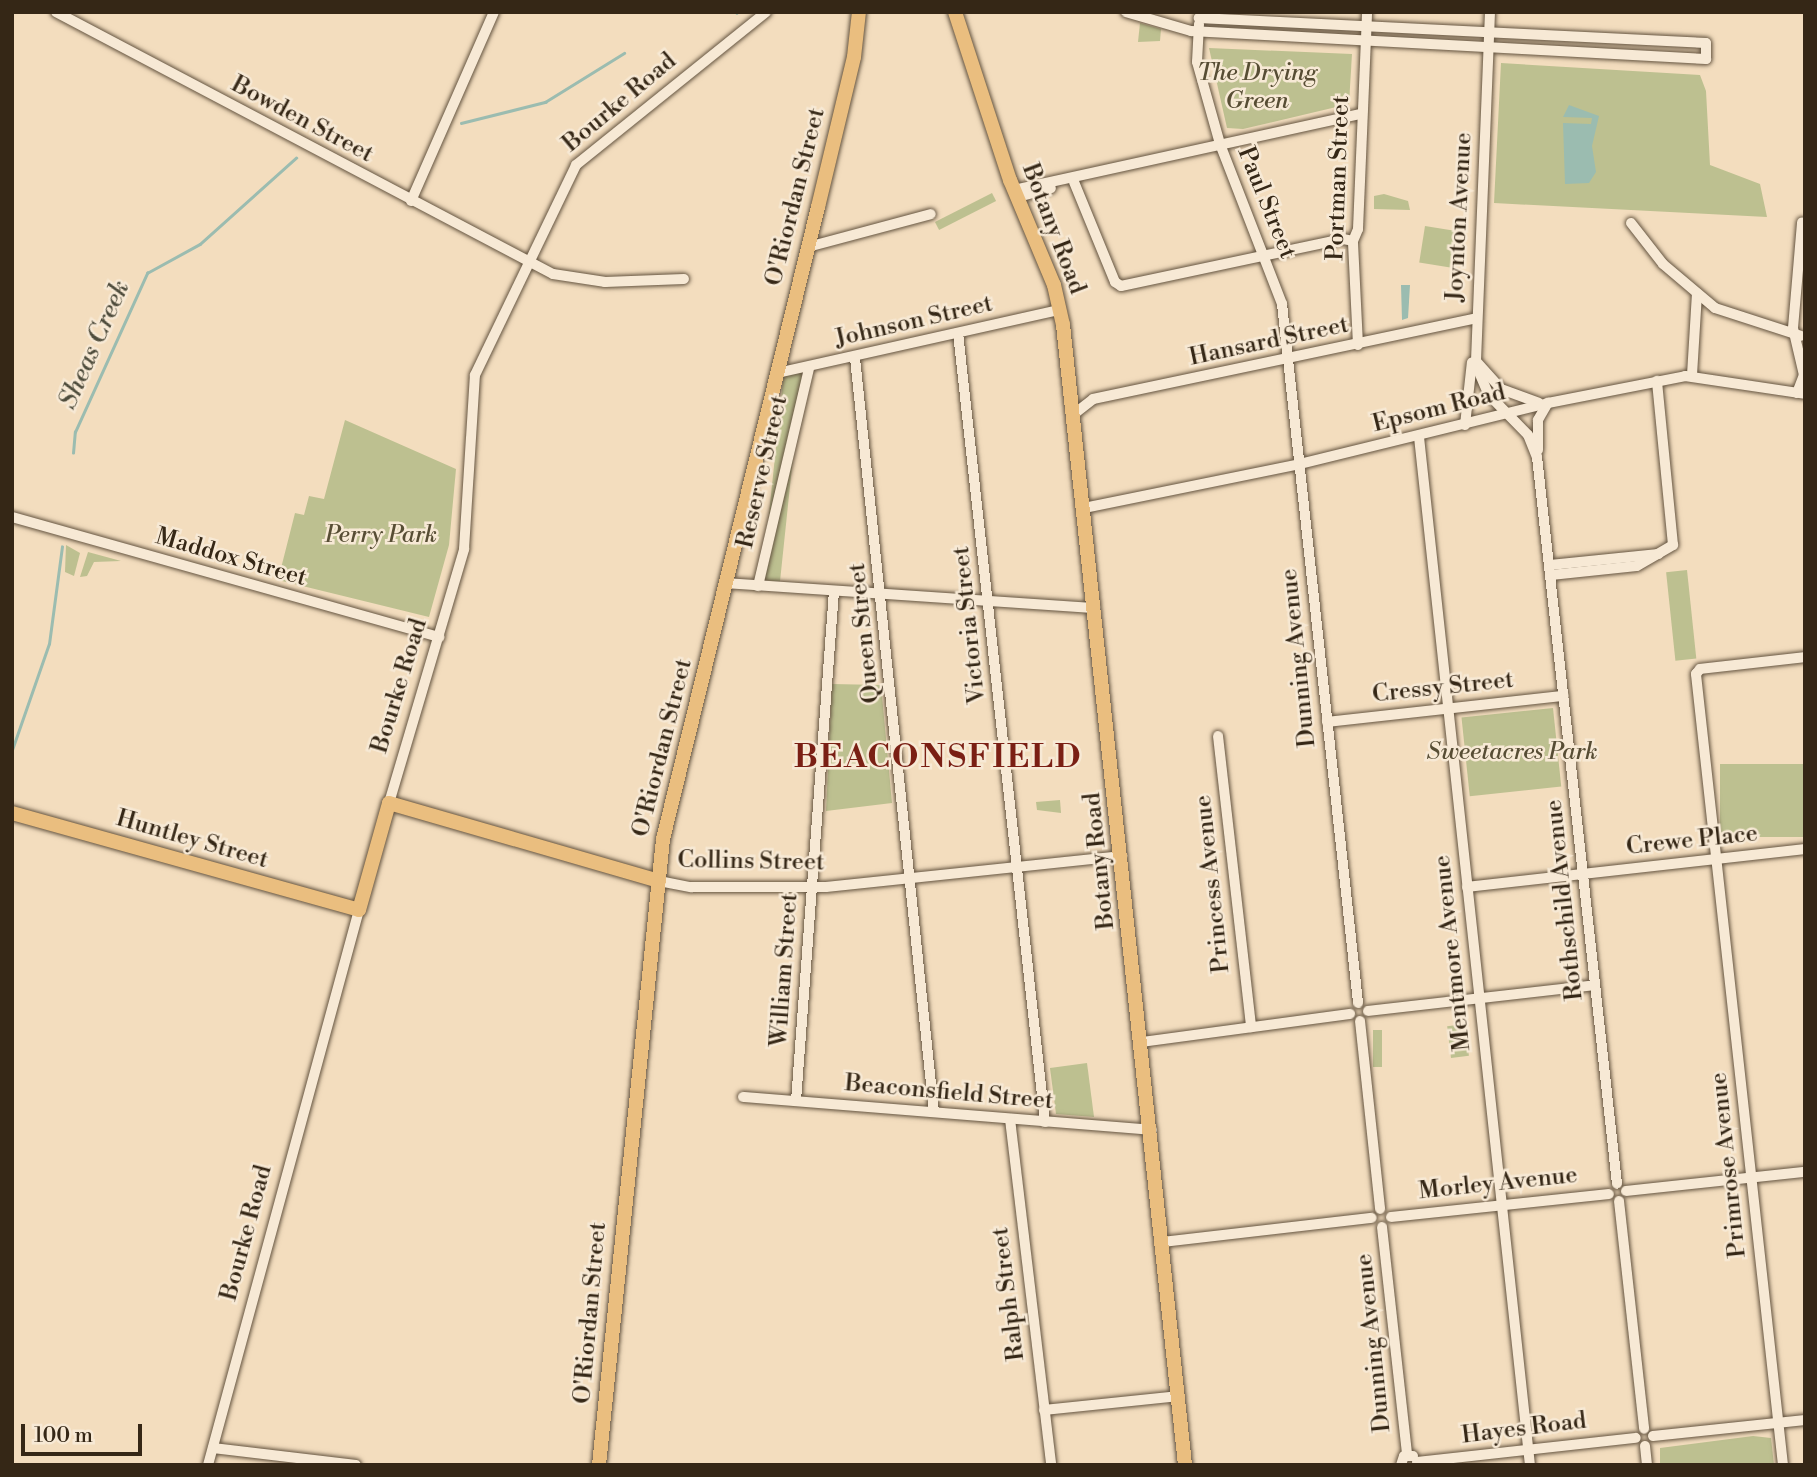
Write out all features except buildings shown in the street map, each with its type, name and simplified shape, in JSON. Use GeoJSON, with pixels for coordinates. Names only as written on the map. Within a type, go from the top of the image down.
{"type":"FeatureCollection","features":[{"type":"Feature","properties":{"kind":"main road","name":"Botany Road"},"geometry":{"type":"LineString","coordinates":[[956,12],[1016,193],[1060,310],[1074,414],[1152,1130],[1185,1465]]}},
{"type":"Feature","properties":{"kind":"main road","name":"Botany Road"},"geometry":{"type":"LineString","coordinates":[[965,12],[984,98]]}},
{"type":"Feature","properties":{"kind":"main road","name":"O'Riordan Street"},"geometry":{"type":"LineString","coordinates":[[599,1465],[664,832],[854,57],[862,14]]}},
{"type":"Feature","properties":{"kind":"main road","name":"Collins Street"},"geometry":{"type":"LineString","coordinates":[[389,803],[659,881]]}},
{"type":"Feature","properties":{"kind":"main road","name":"Bourke Road"},"geometry":{"type":"LineString","coordinates":[[359,911],[389,803]]}},
{"type":"Feature","properties":{"kind":"main road","name":"Huntley Street"},"geometry":{"type":"LineString","coordinates":[[12,813],[359,911]]}},
{"type":"Feature","properties":{"kind":"street","name":"Bowden Street"},"geometry":{"type":"LineString","coordinates":[[56,12],[553,274],[605,282],[684,279]]}},
{"type":"Feature","properties":{"kind":"street"},"geometry":{"type":"LineString","coordinates":[[411,201],[494,12]]}},
{"type":"Feature","properties":{"kind":"street","name":"Bourke Road"},"geometry":{"type":"LineString","coordinates":[[389,803],[464,549],[475,375],[576,165],[766,12]]}},
{"type":"Feature","properties":{"kind":"street"},"geometry":{"type":"LineString","coordinates":[[1126,12],[1199,31],[1367,38],[1706,60],[1706,43],[1199,15]]}},
{"type":"Feature","properties":{"kind":"street","name":"Portman Street"},"geometry":{"type":"LineString","coordinates":[[1358,345],[1353,241],[1358,229],[1367,12]]}},
{"type":"Feature","properties":{"kind":"street","name":"Joynton Avenue"},"geometry":{"type":"LineString","coordinates":[[1490,12],[1475,359],[1485,389],[1507,414]]}},
{"type":"Feature","properties":{"kind":"street","name":"Paul Street"},"geometry":{"type":"LineString","coordinates":[[1199,15],[1197,62],[1221,147],[1266,257],[1282,308]]}},
{"type":"Feature","properties":{"kind":"street"},"geometry":{"type":"LineString","coordinates":[[1016,193],[1361,117]]}},
{"type":"Feature","properties":{"kind":"street"},"geometry":{"type":"LineString","coordinates":[[1016,193],[1221,147]]}},
{"type":"Feature","properties":{"kind":"street"},"geometry":{"type":"LineString","coordinates":[[1074,182],[1115,282],[1124,286],[1343,239],[1353,241]]}},
{"type":"Feature","properties":{"kind":"street"},"geometry":{"type":"LineString","coordinates":[[808,247],[931,214]]}},
{"type":"Feature","properties":{"kind":"street"},"geometry":{"type":"LineString","coordinates":[[1631,223],[1663,264],[1697,293],[1730,315],[1802,343]]}},
{"type":"Feature","properties":{"kind":"street"},"geometry":{"type":"LineString","coordinates":[[1801,393],[1804,375],[1797,318],[1802,232]]}},
{"type":"Feature","properties":{"kind":"street"},"geometry":{"type":"LineString","coordinates":[[1692,376],[1697,293]]}},
{"type":"Feature","properties":{"kind":"street","name":"Dunning Avenue"},"geometry":{"type":"LineString","coordinates":[[1282,308],[1358,1003]]}},
{"type":"Feature","properties":{"kind":"street","name":"Johnson Street"},"geometry":{"type":"LineString","coordinates":[[777,373],[855,358],[1060,310]]}},
{"type":"Feature","properties":{"kind":"street","name":"Hansard Street"},"geometry":{"type":"LineString","coordinates":[[1074,414],[1093,399],[1288,361],[1476,318]]}},
{"type":"Feature","properties":{"kind":"street","name":"Victoria Street"},"geometry":{"type":"LineString","coordinates":[[958,333],[990,600],[1045,1122]]}},
{"type":"Feature","properties":{"kind":"street"},"geometry":{"type":"LineString","coordinates":[[1465,425],[1475,346]]}},
{"type":"Feature","properties":{"kind":"street","name":"Queen Street"},"geometry":{"type":"LineString","coordinates":[[855,358],[912,878],[934,1112]]}},
{"type":"Feature","properties":{"kind":"street"},"geometry":{"type":"LineString","coordinates":[[1475,359],[1505,392],[1548,403],[1538,420],[1538,463]]}},
{"type":"Feature","properties":{"kind":"street","name":"Reserve Street"},"geometry":{"type":"LineString","coordinates":[[758,586],[808,368]]}},
{"type":"Feature","properties":{"kind":"street","name":"Epsom Road"},"geometry":{"type":"LineString","coordinates":[[1084,508],[1300,464],[1419,437],[1548,403],[1692,376],[1801,393]]}},
{"type":"Feature","properties":{"kind":"street"},"geometry":{"type":"LineString","coordinates":[[1550,570],[1608,569],[1641,565],[1666,553],[1674,534],[1657,382]]}},
{"type":"Feature","properties":{"kind":"street","name":"Rothschild Avenue"},"geometry":{"type":"LineString","coordinates":[[1507,414],[1532,440],[1538,463],[1644,1429]]}},
{"type":"Feature","properties":{"kind":"street","name":"Mentmore Avenue"},"geometry":{"type":"LineString","coordinates":[[1419,437],[1530,1465]]}},
{"type":"Feature","properties":{"kind":"street","name":"Maddox Street"},"geometry":{"type":"LineString","coordinates":[[12,517],[439,637]]}},
{"type":"Feature","properties":{"kind":"street"},"geometry":{"type":"LineString","coordinates":[[1550,570],[1592,561],[1666,553]]}},
{"type":"Feature","properties":{"kind":"street"},"geometry":{"type":"LineString","coordinates":[[1592,561],[1608,569]]}},
{"type":"Feature","properties":{"kind":"street","name":"Reserve Street"},"geometry":{"type":"LineString","coordinates":[[726,583],[1095,608]]}},
{"type":"Feature","properties":{"kind":"street","name":"William Street"},"geometry":{"type":"LineString","coordinates":[[796,1101],[834,590]]}},
{"type":"Feature","properties":{"kind":"street","name":"Primrose Avenue"},"geometry":{"type":"LineString","coordinates":[[1783,1465],[1696,674],[1700,669],[1805,657]]}},
{"type":"Feature","properties":{"kind":"street","name":"Cressy Street"},"geometry":{"type":"LineString","coordinates":[[1327,722],[1564,696]]}},
{"type":"Feature","properties":{"kind":"street","name":"Princess Avenue"},"geometry":{"type":"LineString","coordinates":[[1218,736],[1251,1027]]}},
{"type":"Feature","properties":{"kind":"street","name":"Crewe Place"},"geometry":{"type":"LineString","coordinates":[[1467,887],[1805,849]]}},
{"type":"Feature","properties":{"kind":"street","name":"Collins Street"},"geometry":{"type":"LineString","coordinates":[[659,881],[691,887],[812,887],[1122,856]]}},
{"type":"Feature","properties":{"kind":"street","name":"Bourke Road"},"geometry":{"type":"LineString","coordinates":[[208,1465],[359,911]]}},
{"type":"Feature","properties":{"kind":"street"},"geometry":{"type":"LineString","coordinates":[[1373,1219],[1380,1209],[1360,1021],[1368,1011],[1595,985]]}},
{"type":"Feature","properties":{"kind":"street"},"geometry":{"type":"LineString","coordinates":[[1350,1014],[1358,1003],[1368,1011]]}},
{"type":"Feature","properties":{"kind":"street"},"geometry":{"type":"LineString","coordinates":[[1142,1042],[1350,1014],[1360,1021]]}},
{"type":"Feature","properties":{"kind":"street","name":"Beaconsfield Street"},"geometry":{"type":"LineString","coordinates":[[743,1097],[1152,1130]]}},
{"type":"Feature","properties":{"kind":"street","name":"Ralph Street"},"geometry":{"type":"LineString","coordinates":[[1010,1119],[1051,1465]]}},
{"type":"Feature","properties":{"kind":"street","name":"Morley Avenue"},"geometry":{"type":"LineString","coordinates":[[1391,1217],[1805,1172]]}},
{"type":"Feature","properties":{"kind":"street"},"geometry":{"type":"LineString","coordinates":[[1163,1242],[1373,1219],[1382,1227],[1391,1217],[1380,1209]]}},
{"type":"Feature","properties":{"kind":"street","name":"Dunning Avenue"},"geometry":{"type":"LineString","coordinates":[[1382,1227],[1405,1463]]}},
{"type":"Feature","properties":{"kind":"street"},"geometry":{"type":"LineString","coordinates":[[1044,1410],[1179,1396]]}},
{"type":"Feature","properties":{"kind":"street"},"geometry":{"type":"LineString","coordinates":[[1640,1442],[1653,1437],[1805,1420]]}},
{"type":"Feature","properties":{"kind":"street"},"geometry":{"type":"LineString","coordinates":[[1647,1465],[1640,1442],[1644,1429],[1653,1437]]}},
{"type":"Feature","properties":{"kind":"street","name":"Hayes Road"},"geometry":{"type":"LineString","coordinates":[[1405,1463],[1640,1442]]}},
{"type":"Feature","properties":{"kind":"street"},"geometry":{"type":"LineString","coordinates":[[213,1448],[356,1465]]}},
{"type":"Feature","properties":{"kind":"green space"},"geometry":{"type":"Polygon","coordinates":[[[1140,23],[1161,29],[1160,41],[1138,42],[1140,23]]]}},
{"type":"Feature","properties":{"kind":"green space","name":"The Drying Green"},"geometry":{"type":"Polygon","coordinates":[[[1209,48],[1352,54],[1349,104],[1243,129],[1227,128],[1209,48]]]}},
{"type":"Feature","properties":{"kind":"green space"},"geometry":{"type":"Polygon","coordinates":[[[1501,63],[1700,75],[1706,91],[1710,165],[1760,184],[1767,217],[1494,203],[1501,63]]]}},
{"type":"Feature","properties":{"kind":"green space"},"geometry":{"type":"Polygon","coordinates":[[[992,193],[996,201],[939,230],[935,222],[992,193]]]}},
{"type":"Feature","properties":{"kind":"green space"},"geometry":{"type":"Polygon","coordinates":[[[1384,194],[1408,201],[1410,210],[1374,209],[1374,196],[1384,194]]]}},
{"type":"Feature","properties":{"kind":"green space"},"geometry":{"type":"Polygon","coordinates":[[[1425,226],[1458,231],[1452,268],[1419,263],[1425,226]]]}},
{"type":"Feature","properties":{"kind":"green space"},"geometry":{"type":"Polygon","coordinates":[[[784,371],[802,373],[780,582],[762,580],[784,371]]]}},
{"type":"Feature","properties":{"kind":"green space","name":"Perry Park"},"geometry":{"type":"Polygon","coordinates":[[[345,420],[456,469],[449,545],[429,617],[278,580],[295,513],[304,515],[309,496],[324,499],[345,420]]]}},
{"type":"Feature","properties":{"kind":"green space"},"geometry":{"type":"Polygon","coordinates":[[[66,545],[80,553],[74,576],[65,572],[66,545]]]}},
{"type":"Feature","properties":{"kind":"green space"},"geometry":{"type":"Polygon","coordinates":[[[88,552],[121,561],[94,562],[87,576],[80,577],[88,552]]]}},
{"type":"Feature","properties":{"kind":"green space"},"geometry":{"type":"Polygon","coordinates":[[[1687,570],[1696,659],[1675,661],[1666,572],[1687,570]]]}},
{"type":"Feature","properties":{"kind":"green space"},"geometry":{"type":"Polygon","coordinates":[[[832,684],[881,685],[892,803],[826,811],[832,684]]]}},
{"type":"Feature","properties":{"kind":"green space","name":"Sweetacres Park"},"geometry":{"type":"Polygon","coordinates":[[[1553,708],[1561,787],[1470,796],[1462,718],[1553,708]]]}},
{"type":"Feature","properties":{"kind":"green space"},"geometry":{"type":"Polygon","coordinates":[[[1720,764],[1805,764],[1805,837],[1720,837],[1720,764]]]}},
{"type":"Feature","properties":{"kind":"green space"},"geometry":{"type":"Polygon","coordinates":[[[1060,800],[1061,813],[1037,810],[1036,802],[1060,800]]]}},
{"type":"Feature","properties":{"kind":"green space"},"geometry":{"type":"Polygon","coordinates":[[[1465,1024],[1469,1056],[1451,1058],[1447,1026],[1465,1024]]]}},
{"type":"Feature","properties":{"kind":"green space"},"geometry":{"type":"Polygon","coordinates":[[[1373,1030],[1382,1030],[1382,1067],[1373,1067],[1373,1030]]]}},
{"type":"Feature","properties":{"kind":"green space"},"geometry":{"type":"Polygon","coordinates":[[[1087,1063],[1094,1117],[1056,1114],[1050,1068],[1087,1063]]]}},
{"type":"Feature","properties":{"kind":"green space"},"geometry":{"type":"Polygon","coordinates":[[[1753,1436],[1771,1438],[1774,1465],[1660,1465],[1660,1448],[1753,1436]]]}},
{"type":"Feature","properties":{"kind":"water"},"geometry":{"type":"Polygon","coordinates":[[[1569,105],[1599,116],[1592,146],[1596,172],[1589,183],[1565,184],[1563,123],[1591,124],[1592,118],[1563,117],[1569,105]]]}},
{"type":"Feature","properties":{"kind":"water"},"geometry":{"type":"Polygon","coordinates":[[[1401,285],[1410,285],[1408,318],[1402,320],[1401,285]]]}},
{"type":"Feature","properties":{"kind":"waterway","name":"Sheas Creek"},"geometry":{"type":"LineString","coordinates":[[461,123],[545,102],[624,53]]}},
{"type":"Feature","properties":{"kind":"waterway","name":"Sheas Creek"},"geometry":{"type":"LineString","coordinates":[[73,453],[75,432],[147,273],[200,244],[296,158]]}},
{"type":"Feature","properties":{"kind":"waterway","name":"Sheas Creek"},"geometry":{"type":"LineString","coordinates":[[12,750],[49,644],[62,547]]}},
{"type":"Feature","properties":{"kind":"district","name":"BEACONSFIELD"},"geometry":{"type":"Point","coordinates":[938,757]}}]}
